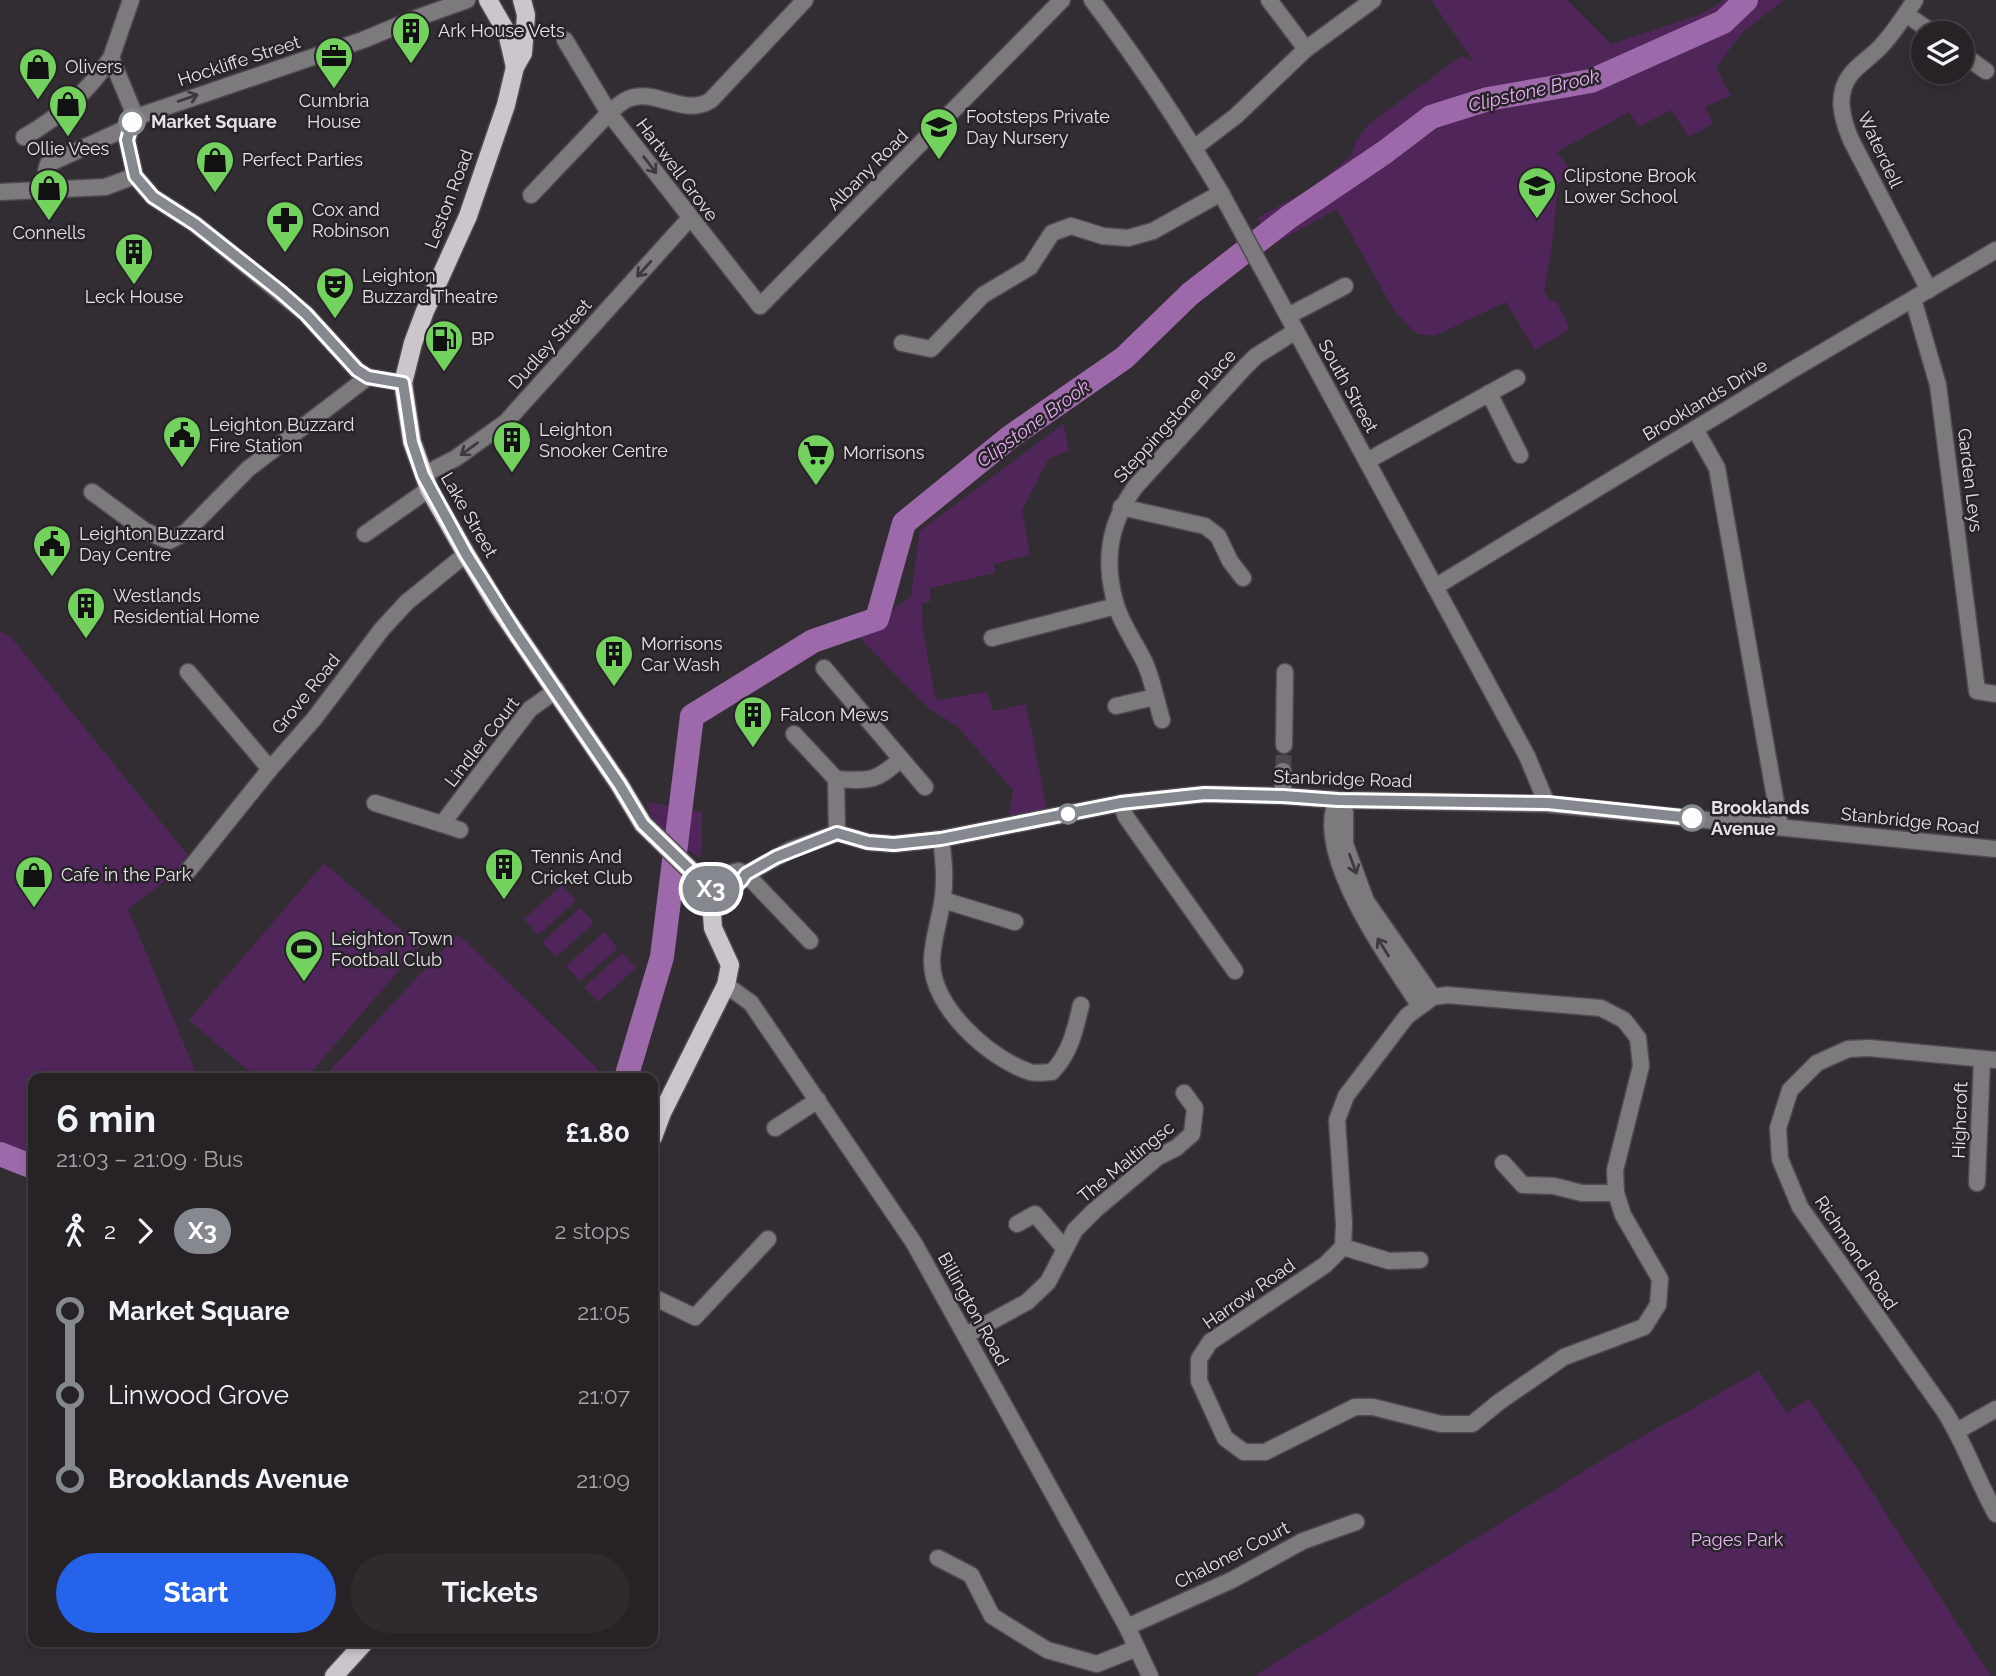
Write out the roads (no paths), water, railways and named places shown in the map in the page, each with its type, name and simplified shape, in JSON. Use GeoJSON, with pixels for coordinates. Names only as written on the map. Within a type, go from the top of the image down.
{"type":"FeatureCollection","features":[{"type":"Feature","properties":{"kind":"main road","name":"Leston Road"},"geometry":{"type":"LineString","coordinates":[[488,0],[507,33],[515,67]]}},
{"type":"Feature","properties":{"kind":"main road","name":"Leston Road"},"geometry":{"type":"LineString","coordinates":[[403,383],[425,311],[468,216],[506,105],[515,67],[523,53],[526,15],[522,0]]}},
{"type":"Feature","properties":{"kind":"main road","name":"Lake Street"},"geometry":{"type":"LineString","coordinates":[[403,383],[412,442],[426,482],[466,554],[643,824],[710,889]]}},
{"type":"Feature","properties":{"kind":"main road"},"geometry":{"type":"LineString","coordinates":[[658,1124],[726,985],[730,965],[713,928],[710,889]]}},
{"type":"Feature","properties":{"kind":"main road"},"geometry":{"type":"LineString","coordinates":[[334,1676],[360,1647]]}},
{"type":"Feature","properties":{"kind":"street"},"geometry":{"type":"LineString","coordinates":[[24,137],[78,98],[98,77],[111,58],[131,0]]}},
{"type":"Feature","properties":{"kind":"street","name":"Hockliffe Street"},"geometry":{"type":"LineString","coordinates":[[411,20],[437,0]]}},
{"type":"Feature","properties":{"kind":"street","name":"Hockliffe Street"},"geometry":{"type":"LineString","coordinates":[[133,122],[192,96],[363,40],[467,0]]}},
{"type":"Feature","properties":{"kind":"street"},"geometry":{"type":"LineString","coordinates":[[565,40],[610,113],[627,99],[639,96],[694,107],[706,103],[806,0]]}},
{"type":"Feature","properties":{"kind":"street","name":"Albany Road"},"geometry":{"type":"LineString","coordinates":[[760,306],[1062,0]]}},
{"type":"Feature","properties":{"kind":"street","name":"South Street"},"geometry":{"type":"LineString","coordinates":[[1092,0],[1117,33],[1222,193],[1527,756],[1548,803]]}},
{"type":"Feature","properties":{"kind":"street"},"geometry":{"type":"LineString","coordinates":[[1269,0],[1306,49]]}},
{"type":"Feature","properties":{"kind":"street"},"geometry":{"type":"LineString","coordinates":[[1194,148],[1236,116],[1306,49],[1373,0]]}},
{"type":"Feature","properties":{"kind":"street"},"geometry":{"type":"LineString","coordinates":[[1910,7],[1922,21]]}},
{"type":"Feature","properties":{"kind":"street","name":"Waterdell"},"geometry":{"type":"LineString","coordinates":[[1910,7],[1882,46],[1852,73],[1845,83],[1841,107],[1851,141],[1928,290]]}},
{"type":"Feature","properties":{"kind":"street"},"geometry":{"type":"LineString","coordinates":[[111,58],[127,96],[133,122],[127,140],[135,176],[153,197],[195,224],[306,314],[346,360],[368,377],[403,383]]}},
{"type":"Feature","properties":{"kind":"street"},"geometry":{"type":"LineString","coordinates":[[1974,62],[1986,71]]}},
{"type":"Feature","properties":{"kind":"street","name":"Hartwell Grove"},"geometry":{"type":"LineString","coordinates":[[531,195],[610,113],[760,306]]}},
{"type":"Feature","properties":{"kind":"street"},"geometry":{"type":"LineString","coordinates":[[48,188],[48,164],[133,122]]}},
{"type":"Feature","properties":{"kind":"street"},"geometry":{"type":"LineString","coordinates":[[4,191],[105,187],[135,176]]}},
{"type":"Feature","properties":{"kind":"street"},"geometry":{"type":"LineString","coordinates":[[902,343],[931,349],[983,295],[1030,267],[1052,233],[1071,226],[1103,236],[1128,238],[1153,231],[1222,193]]}},
{"type":"Feature","properties":{"kind":"street","name":"Dudley Street"},"geometry":{"type":"LineString","coordinates":[[365,534],[456,458],[506,422],[690,218]]}},
{"type":"Feature","properties":{"kind":"street","name":"Brooklands Drive"},"geometry":{"type":"LineString","coordinates":[[1435,587],[1996,250]]}},
{"type":"Feature","properties":{"kind":"street","name":"Steppingstone Place"},"geometry":{"type":"LineString","coordinates":[[1162,720],[1146,666],[1116,606],[1109,567],[1112,527],[1121,507],[1135,487],[1255,356],[1292,324],[1345,286]]}},
{"type":"Feature","properties":{"kind":"street","name":"Garden Leys"},"geometry":{"type":"LineString","coordinates":[[1913,299],[1938,385],[1977,691],[1996,694]]}},
{"type":"Feature","properties":{"kind":"street"},"geometry":{"type":"LineString","coordinates":[[92,492],[145,531],[169,541],[186,532],[248,469],[368,377]]}},
{"type":"Feature","properties":{"kind":"street"},"geometry":{"type":"LineString","coordinates":[[1367,461],[1517,378]]}},
{"type":"Feature","properties":{"kind":"street"},"geometry":{"type":"LineString","coordinates":[[1489,393],[1520,454]]}},
{"type":"Feature","properties":{"kind":"street"},"geometry":{"type":"LineString","coordinates":[[1695,429],[1717,468],[1780,826]]}},
{"type":"Feature","properties":{"kind":"street","name":"Steppingstone Place"},"geometry":{"type":"LineString","coordinates":[[1121,507],[1205,526],[1218,536],[1242,578]]}},
{"type":"Feature","properties":{"kind":"street","name":"Grove Road"},"geometry":{"type":"LineString","coordinates":[[188,871],[314,719],[382,629],[407,602],[466,554]]}},
{"type":"Feature","properties":{"kind":"street"},"geometry":{"type":"LineString","coordinates":[[992,638],[1116,606]]}},
{"type":"Feature","properties":{"kind":"street"},"geometry":{"type":"LineString","coordinates":[[824,668],[925,787]]}},
{"type":"Feature","properties":{"kind":"street"},"geometry":{"type":"LineString","coordinates":[[188,672],[270,769]]}},
{"type":"Feature","properties":{"kind":"street"},"geometry":{"type":"LineString","coordinates":[[1284,745],[1285,672]]}},
{"type":"Feature","properties":{"kind":"street","name":"Lindler Court"},"geometry":{"type":"LineString","coordinates":[[442,824],[530,709],[557,690]]}},
{"type":"Feature","properties":{"kind":"street"},"geometry":{"type":"LineString","coordinates":[[1116,706],[1155,697]]}},
{"type":"Feature","properties":{"kind":"street"},"geometry":{"type":"LineString","coordinates":[[746,874],[790,850],[837,833],[836,779],[794,734]]}},
{"type":"Feature","properties":{"kind":"street"},"geometry":{"type":"LineString","coordinates":[[836,779],[865,781],[881,776],[901,759]]}},
{"type":"Feature","properties":{"kind":"street"},"geometry":{"type":"LineString","coordinates":[[1283,771],[1283,796]]}},
{"type":"Feature","properties":{"kind":"street","name":"Stanbridge Road"},"geometry":{"type":"LineString","coordinates":[[837,833],[868,842],[894,844],[941,839],[1121,803],[1205,794],[1338,800],[1548,803],[1996,849]]}},
{"type":"Feature","properties":{"kind":"street"},"geometry":{"type":"LineString","coordinates":[[1338,800],[1332,811],[1335,852],[1357,906],[1426,1001],[1407,1016],[1346,1096],[1337,1120],[1343,1247],[1389,1261],[1420,1260]]}},
{"type":"Feature","properties":{"kind":"street"},"geometry":{"type":"LineString","coordinates":[[375,803],[460,830]]}},
{"type":"Feature","properties":{"kind":"street"},"geometry":{"type":"LineString","coordinates":[[1121,803],[1126,817],[1236,971]]}},
{"type":"Feature","properties":{"kind":"street"},"geometry":{"type":"LineString","coordinates":[[941,839],[945,874],[932,962],[936,988],[966,1031],[995,1054],[1032,1073],[1052,1072],[1063,1060],[1075,1033],[1081,1005]]}},
{"type":"Feature","properties":{"kind":"street"},"geometry":{"type":"LineString","coordinates":[[710,889],[721,875],[739,871],[746,874],[810,940]]}},
{"type":"Feature","properties":{"kind":"street"},"geometry":{"type":"LineString","coordinates":[[943,900],[1015,922]]}},
{"type":"Feature","properties":{"kind":"street","name":"Billington Road"},"geometry":{"type":"LineString","coordinates":[[726,985],[751,1003],[914,1243],[1127,1627],[1150,1676]]}},
{"type":"Feature","properties":{"kind":"street","name":"Harrow Road"},"geometry":{"type":"LineString","coordinates":[[1343,1247],[1325,1265],[1210,1342],[1199,1359],[1199,1381],[1226,1438],[1244,1452],[1265,1452],[1355,1407],[1373,1407],[1441,1424],[1472,1424],[1564,1357],[1644,1327],[1658,1306],[1660,1279],[1623,1215],[1616,1193],[1615,1170],[1641,1066],[1638,1038],[1624,1020],[1601,1008],[1447,995],[1426,1001]]}},
{"type":"Feature","properties":{"kind":"street","name":"Richmond Road"},"geometry":{"type":"LineString","coordinates":[[1989,1060],[1869,1048],[1848,1049],[1816,1063],[1790,1090],[1778,1128],[1780,1159],[1800,1207],[1957,1431],[1996,1514]]}},
{"type":"Feature","properties":{"kind":"street","name":"Highcroft"},"geometry":{"type":"LineString","coordinates":[[1978,1183],[1989,1060]]}},
{"type":"Feature","properties":{"kind":"street","name":"The Maltingsc"},"geometry":{"type":"LineString","coordinates":[[966,1335],[1027,1302],[1048,1282],[1075,1230],[1158,1157],[1177,1148],[1192,1134],[1195,1108],[1184,1093]]}},
{"type":"Feature","properties":{"kind":"street"},"geometry":{"type":"LineString","coordinates":[[775,1128],[818,1100]]}},
{"type":"Feature","properties":{"kind":"street"},"geometry":{"type":"LineString","coordinates":[[1503,1163],[1523,1185],[1554,1186],[1581,1193],[1616,1193]]}},
{"type":"Feature","properties":{"kind":"street"},"geometry":{"type":"LineString","coordinates":[[1017,1224],[1035,1214],[1065,1249]]}},
{"type":"Feature","properties":{"kind":"street"},"geometry":{"type":"LineString","coordinates":[[658,1299],[695,1317],[768,1239]]}},
{"type":"Feature","properties":{"kind":"street"},"geometry":{"type":"LineString","coordinates":[[1957,1431],[1996,1409]]}},
{"type":"Feature","properties":{"kind":"street","name":"Chaloner Court"},"geometry":{"type":"LineString","coordinates":[[1127,1627],[1232,1580],[1303,1541],[1356,1522]]}},
{"type":"Feature","properties":{"kind":"street"},"geometry":{"type":"LineString","coordinates":[[938,1558],[971,1575],[992,1616],[1047,1650],[1097,1664],[1137,1648]]}},
{"type":"Feature","properties":{"kind":"waterway","name":"Clipstone Brook"},"geometry":{"type":"LineString","coordinates":[[627,1073],[662,957],[692,716],[813,641],[877,619],[904,523],[1010,437],[1124,358],[1190,294],[1289,217],[1385,152],[1431,117],[1488,99],[1591,81],[1723,22],[1746,0]]}},
{"type":"Feature","properties":{"kind":"waterway","name":"Clipstone Brook"},"geometry":{"type":"LineString","coordinates":[[0,1154],[28,1165]]}},
{"type":"Feature","properties":{"kind":"tunnel"},"geometry":{"type":"LineString","coordinates":[[1283,771],[1284,745]]}},
{"type":"Feature","properties":{"kind":"place","name":"Ark House Vets"},"geometry":{"type":"Point","coordinates":[411,65]}},
{"type":"Feature","properties":{"kind":"place","name":"Cumbria House"},"geometry":{"type":"Point","coordinates":[334,90]}},
{"type":"Feature","properties":{"kind":"place","name":"Olivers"},"geometry":{"type":"Point","coordinates":[38,101]}},
{"type":"Feature","properties":{"kind":"place","name":"Market Square"},"geometry":{"type":"Point","coordinates":[132,122]}},
{"type":"Feature","properties":{"kind":"place","name":"Ollie Vees"},"geometry":{"type":"Point","coordinates":[68,138]}},
{"type":"Feature","properties":{"kind":"place","name":"Footsteps Private Day Nursery"},"geometry":{"type":"Point","coordinates":[939,161]}},
{"type":"Feature","properties":{"kind":"place","name":"Perfect Parties"},"geometry":{"type":"Point","coordinates":[215,194]}},
{"type":"Feature","properties":{"kind":"place","name":"Clipstone Brook Lower School"},"geometry":{"type":"Point","coordinates":[1537,220]}},
{"type":"Feature","properties":{"kind":"place","name":"Connells"},"geometry":{"type":"Point","coordinates":[49,222]}},
{"type":"Feature","properties":{"kind":"place","name":"Cox and Robinson"},"geometry":{"type":"Point","coordinates":[285,254]}},
{"type":"Feature","properties":{"kind":"place","name":"Leck House"},"geometry":{"type":"Point","coordinates":[134,286]}},
{"type":"Feature","properties":{"kind":"place","name":"Leighton Buzzard Theatre"},"geometry":{"type":"Point","coordinates":[335,320]}},
{"type":"Feature","properties":{"kind":"place","name":"BP"},"geometry":{"type":"Point","coordinates":[444,373]}},
{"type":"Feature","properties":{"kind":"place","name":"Leighton Buzzard Fire Station"},"geometry":{"type":"Point","coordinates":[182,469]}},
{"type":"Feature","properties":{"kind":"place","name":"Leighton Snooker Centre"},"geometry":{"type":"Point","coordinates":[512,474]}},
{"type":"Feature","properties":{"kind":"place","name":"Morrisons"},"geometry":{"type":"Point","coordinates":[816,487]}},
{"type":"Feature","properties":{"kind":"place","name":"Leighton Buzzard Day Centre"},"geometry":{"type":"Point","coordinates":[52,578]}},
{"type":"Feature","properties":{"kind":"place","name":"Westlands Residential Home"},"geometry":{"type":"Point","coordinates":[86,640]}},
{"type":"Feature","properties":{"kind":"place","name":"Morrisons Car Wash"},"geometry":{"type":"Point","coordinates":[614,688]}},
{"type":"Feature","properties":{"kind":"place","name":"Falcon Mews"},"geometry":{"type":"Point","coordinates":[753,749]}},
{"type":"Feature","properties":{"kind":"place","name":"Brooklands Avenue"},"geometry":{"type":"Point","coordinates":[1692,818]}},
{"type":"Feature","properties":{"kind":"place","name":"Tennis And Cricket Club"},"geometry":{"type":"Point","coordinates":[504,901]}},
{"type":"Feature","properties":{"kind":"place","name":"Cafe in the Park"},"geometry":{"type":"Point","coordinates":[34,909]}},
{"type":"Feature","properties":{"kind":"place","name":"Leighton Town Football Club"},"geometry":{"type":"Point","coordinates":[304,983]}},
{"type":"Feature","properties":{"kind":"park label","name":"Pages Park"},"geometry":{"type":"Point","coordinates":[1737,1540]}}]}
